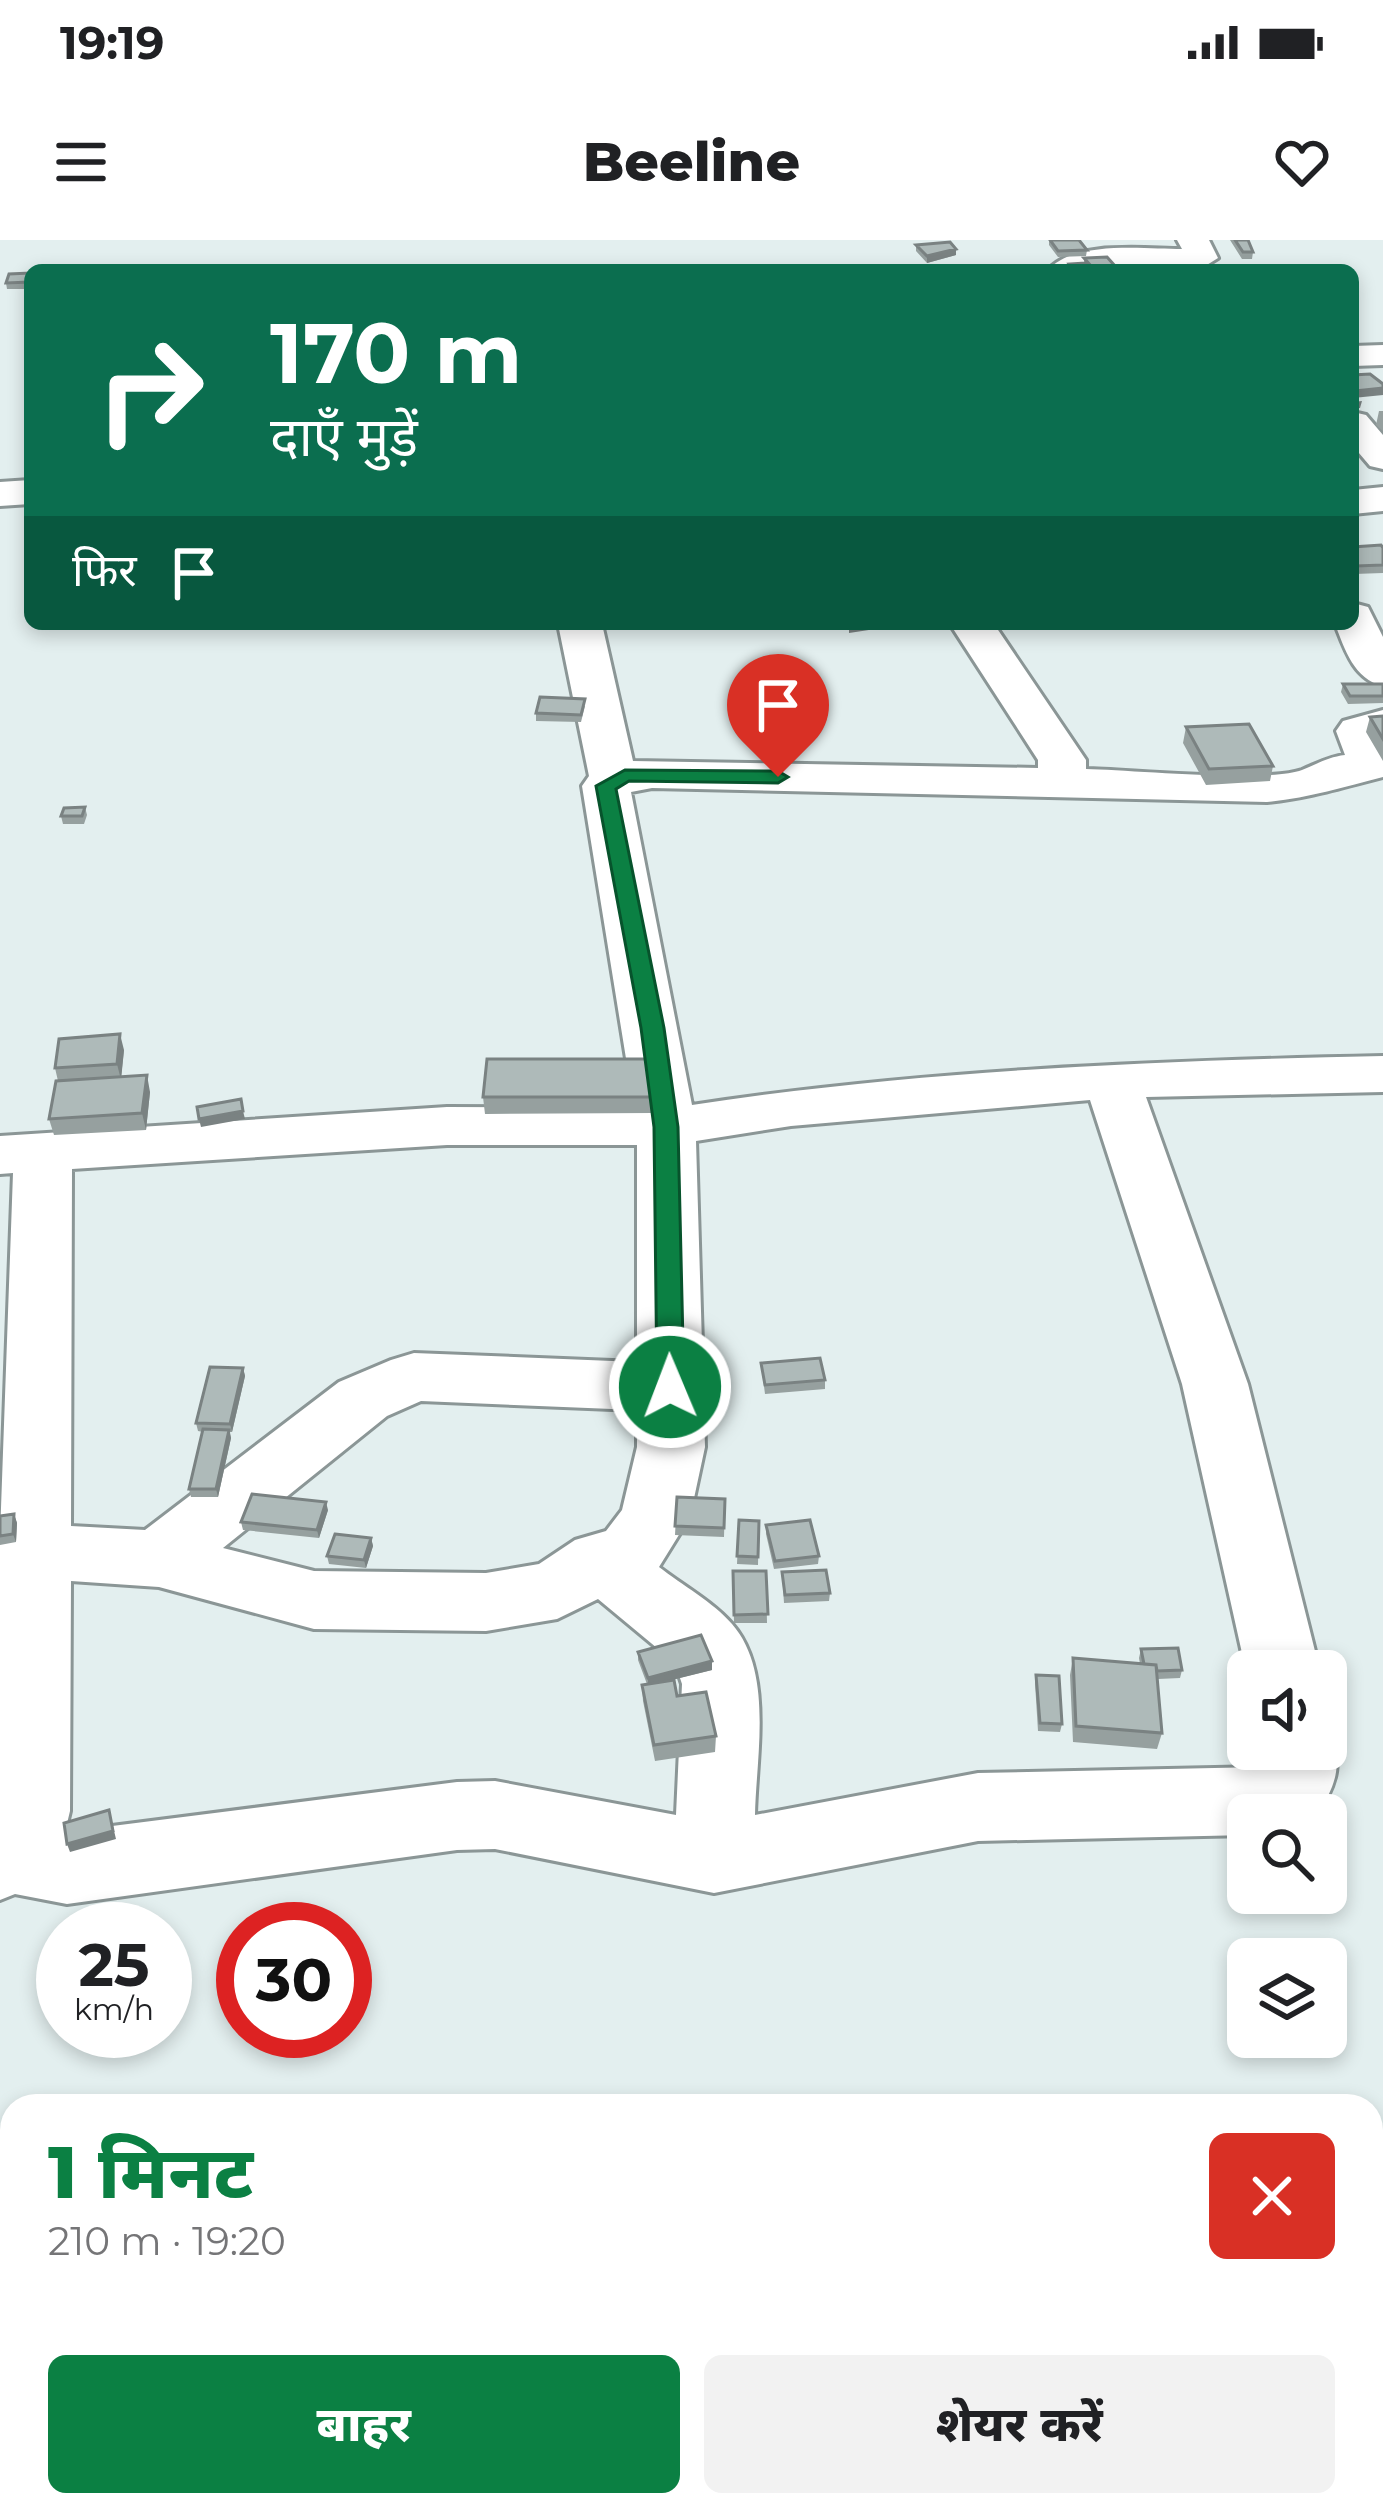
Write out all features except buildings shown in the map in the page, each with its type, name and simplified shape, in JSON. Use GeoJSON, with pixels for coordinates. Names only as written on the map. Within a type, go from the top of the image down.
{"type":"FeatureCollection","features":[{"type":"Feature","properties":{"kind":"street"},"geometry":{"type":"LineString","coordinates":[[1080,264],[1200,257]]}},
{"type":"Feature","properties":{"kind":"street"},"geometry":{"type":"LineString","coordinates":[[581,630],[613,779]]}},
{"type":"Feature","properties":{"kind":"street"},"geometry":{"type":"LineString","coordinates":[[976,630],[1073,784]]}},
{"type":"Feature","properties":{"kind":"street"},"geometry":{"type":"LineString","coordinates":[[1358,630],[1368,655],[1383,673]]}},
{"type":"Feature","properties":{"kind":"street"},"geometry":{"type":"LineString","coordinates":[[32,1551],[159,1559],[314,1600],[486,1602],[556,1591],[601,1560],[628,1555],[655,1517],[671,1447],[666,1127],[649,1009],[607,800],[606,786],[613,779],[652,774],[1267,788],[1315,783],[1332,771],[1373,765],[1359,731],[1383,724]]}},
{"type":"Feature","properties":{"kind":"street"},"geometry":{"type":"LineString","coordinates":[[1300,1770],[1283,1799],[1198,1805],[978,1807],[714,1858],[495,1815],[67,1868],[32,1865],[12,1846],[30,1811],[32,1551],[22,1154],[447,1126],[666,1127],[791,1108],[1112,1080],[1383,1074]]}},
{"type":"Feature","properties":{"kind":"street"},"geometry":{"type":"LineString","coordinates":[[1112,1080],[1215,1384],[1278,1650]]}},
{"type":"Feature","properties":{"kind":"street"},"geometry":{"type":"LineString","coordinates":[[159,1559],[388,1384],[414,1377],[461,1377],[670,1387]]}},
{"type":"Feature","properties":{"kind":"street"},"geometry":{"type":"LineString","coordinates":[[601,1560],[707,1646],[720,1684],[714,1858]]}},
{"type":"Feature","properties":{"kind":"route"},"geometry":{"type":"LineString","coordinates":[[670,1387],[666,1127],[606,786],[613,779],[652,774],[778,777]]}}]}
